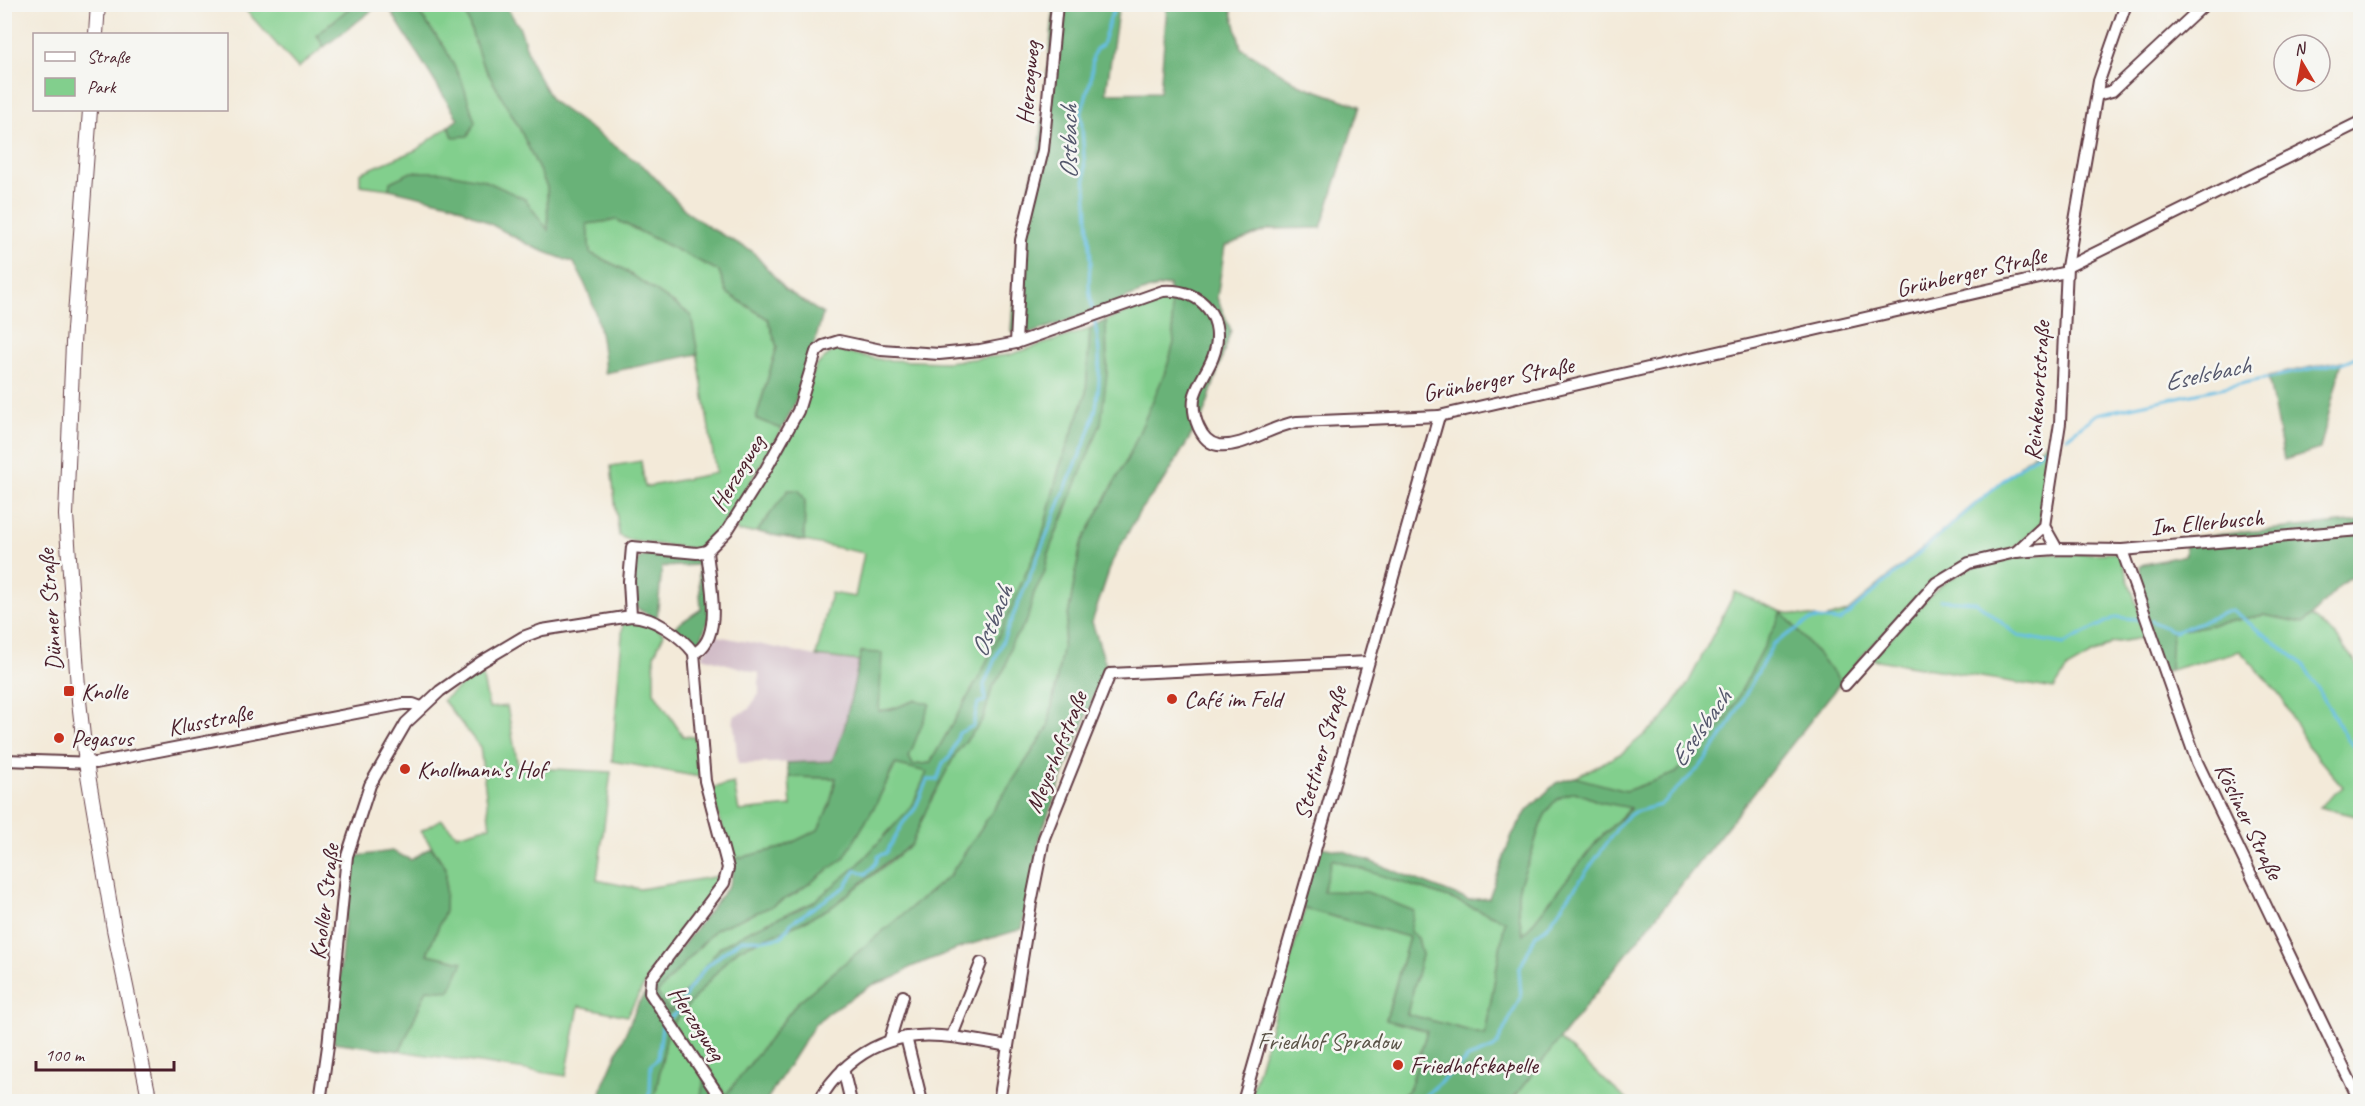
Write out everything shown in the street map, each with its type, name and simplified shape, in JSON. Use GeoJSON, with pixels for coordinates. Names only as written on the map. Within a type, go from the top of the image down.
{"type":"FeatureCollection","features":[{"type":"Feature","properties":{"kind":"street"},"geometry":{"type":"LineString","coordinates":[[96,33],[98,4]]}},
{"type":"Feature","properties":{"kind":"street","name":"Herzogweg"},"geometry":{"type":"LineString","coordinates":[[708,551],[728,531],[766,469],[798,411],[816,352],[823,346],[839,341],[881,350],[939,354],[980,350],[1016,343],[1021,240],[1043,150],[1057,4]]}},
{"type":"Feature","properties":{"kind":"street","name":"Reinkenortstraße"},"geometry":{"type":"LineString","coordinates":[[2044,526],[2060,423],[2067,269],[2099,81],[2126,4]]}},
{"type":"Feature","properties":{"kind":"street"},"geometry":{"type":"LineString","coordinates":[[2097,95],[2112,91],[2205,4]]}},
{"type":"Feature","properties":{"kind":"street","name":"Dünner Straße"},"geometry":{"type":"LineString","coordinates":[[90,111],[73,343],[67,446],[66,515],[79,701],[86,763],[114,929],[150,1101]]}},
{"type":"Feature","properties":{"kind":"street","name":"Grünberger Straße"},"geometry":{"type":"LineString","coordinates":[[1016,343],[1163,291],[1180,290],[1197,297],[1207,307],[1217,334],[1214,356],[1194,398],[1194,416],[1201,433],[1214,444],[1227,446],[1283,424],[1297,422],[1440,416],[2067,269],[2361,122]]}},
{"type":"Feature","properties":{"kind":"street","name":"Stettiner Straße"},"geometry":{"type":"LineString","coordinates":[[1243,1101],[1440,416]]}},
{"type":"Feature","properties":{"kind":"street"},"geometry":{"type":"LineString","coordinates":[[1845,685],[1936,583],[1969,563],[2016,552],[2044,526],[2057,549]]}},
{"type":"Feature","properties":{"kind":"street","name":"Im Ellerbusch"},"geometry":{"type":"LineString","coordinates":[[2016,552],[2057,549],[2122,550],[2361,530]]}},
{"type":"Feature","properties":{"kind":"street"},"geometry":{"type":"LineString","coordinates":[[631,616],[629,580],[632,547],[697,553],[708,551],[714,616],[706,645],[694,653]]}},
{"type":"Feature","properties":{"kind":"street","name":"Kösliner Straße"},"geometry":{"type":"LineString","coordinates":[[2122,550],[2198,762],[2360,1101]]}},
{"type":"Feature","properties":{"kind":"street","name":"Knoller Straße"},"geometry":{"type":"LineString","coordinates":[[320,1101],[328,1046],[347,856],[370,785],[406,723],[421,707],[481,662],[523,637],[542,630],[631,616],[642,617],[656,622],[694,653]]}},
{"type":"Feature","properties":{"kind":"street","name":"Herzogweg"},"geometry":{"type":"LineString","coordinates":[[694,653],[705,781],[728,868],[728,876],[651,979],[650,993],[723,1101]]}},
{"type":"Feature","properties":{"kind":"street","name":"Meyerhofstraße"},"geometry":{"type":"LineString","coordinates":[[999,1101],[1031,903],[1044,838],[1110,674],[1368,662]]}},
{"type":"Feature","properties":{"kind":"street","name":"Klusstraße"},"geometry":{"type":"LineString","coordinates":[[4,760],[96,763],[403,704],[421,707]]}},
{"type":"Feature","properties":{"kind":"street"},"geometry":{"type":"LineString","coordinates":[[952,1036],[981,963]]}},
{"type":"Feature","properties":{"kind":"street"},"geometry":{"type":"LineString","coordinates":[[890,1039],[903,996]]}},
{"type":"Feature","properties":{"kind":"street"},"geometry":{"type":"LineString","coordinates":[[819,1101],[825,1089],[843,1069],[863,1052],[890,1039],[952,1036],[1008,1046]]}},
{"type":"Feature","properties":{"kind":"street"},"geometry":{"type":"LineString","coordinates":[[906,1037],[922,1101]]}},
{"type":"Feature","properties":{"kind":"street"},"geometry":{"type":"LineString","coordinates":[[843,1069],[851,1101]]}},
{"type":"Feature","properties":{"kind":"shaded area"},"geometry":{"type":"Polygon","coordinates":[[[713,635],[816,656],[859,661],[844,729],[832,761],[738,764],[733,716],[748,710],[759,694],[759,673],[702,657],[713,635]]]}},
{"type":"Feature","properties":{"kind":"green space"},"geometry":{"type":"Polygon","coordinates":[[[241,5],[353,5],[317,35],[324,47],[298,68],[241,5]]]}},
{"type":"Feature","properties":{"kind":"green space"},"geometry":{"type":"Polygon","coordinates":[[[353,5],[379,5],[324,47],[317,35],[353,5]]]}},
{"type":"Feature","properties":{"kind":"green space"},"geometry":{"type":"Polygon","coordinates":[[[387,5],[413,5],[445,48],[463,84],[475,122],[468,136],[453,137],[449,126],[458,119],[387,5]]]}},
{"type":"Feature","properties":{"kind":"green space"},"geometry":{"type":"Polygon","coordinates":[[[413,5],[457,5],[466,14],[481,61],[518,125],[547,187],[548,231],[391,182],[389,189],[360,185],[360,173],[416,150],[449,126],[453,137],[469,135],[445,48],[413,5]]]}},
{"type":"Feature","properties":{"kind":"green space"},"geometry":{"type":"Polygon","coordinates":[[[457,5],[505,5],[520,28],[532,65],[552,101],[647,169],[687,212],[752,251],[786,290],[823,314],[801,388],[782,429],[756,419],[777,347],[768,319],[727,293],[719,271],[617,220],[587,224],[590,253],[623,269],[691,315],[698,354],[605,373],[596,316],[574,263],[535,248],[453,204],[389,189],[390,182],[411,172],[442,172],[484,180],[525,199],[548,230],[547,187],[518,125],[481,61],[466,14],[457,5]]]}},
{"type":"Feature","properties":{"kind":"green space"},"geometry":{"type":"Polygon","coordinates":[[[1054,5],[1119,5],[1106,93],[1160,92],[1167,5],[1233,5],[1231,8],[1241,48],[1298,84],[1360,106],[1321,228],[1270,229],[1225,246],[1217,298],[1231,330],[1204,414],[1164,481],[1141,509],[1112,562],[1092,622],[1106,665],[1040,836],[1022,929],[965,946],[911,967],[896,977],[872,985],[829,1012],[815,1024],[766,1101],[700,1102],[706,1068],[726,1095],[797,1003],[950,875],[1048,728],[1081,544],[1129,456],[1166,370],[1174,343],[1169,285],[1150,289],[1023,336],[1011,331],[1018,230],[1040,148],[1054,5]]]}},
{"type":"Feature","properties":{"kind":"green space"},"geometry":{"type":"Polygon","coordinates":[[[617,220],[719,271],[727,293],[768,319],[777,347],[756,418],[782,429],[717,538],[696,549],[632,541],[619,536],[611,466],[641,461],[645,487],[716,473],[691,315],[623,269],[590,253],[587,224],[617,220]]]}},
{"type":"Feature","properties":{"kind":"green space"},"geometry":{"type":"Polygon","coordinates":[[[1171,297],[1174,343],[1166,371],[1129,456],[1081,544],[1048,728],[950,875],[797,1003],[726,1095],[706,1069],[700,1101],[654,1102],[668,1029],[726,961],[739,949],[799,924],[833,906],[911,845],[927,808],[956,753],[983,720],[992,688],[1005,668],[1012,642],[1027,620],[1034,593],[1044,574],[1050,548],[1067,509],[1107,373],[1106,320],[1171,297]]]}},
{"type":"Feature","properties":{"kind":"green space"},"geometry":{"type":"Polygon","coordinates":[[[1106,320],[1107,373],[1101,423],[1050,548],[1044,574],[1034,593],[1027,621],[1012,642],[1005,668],[992,688],[983,720],[956,753],[927,808],[911,845],[833,906],[799,924],[739,949],[726,961],[668,1029],[654,1101],[599,1102],[603,1085],[639,1002],[730,884],[733,872],[730,860],[781,848],[818,830],[830,804],[836,778],[789,777],[787,763],[832,761],[844,729],[861,652],[882,653],[879,711],[917,700],[930,704],[909,757],[913,765],[930,763],[982,672],[1042,537],[1059,469],[1086,394],[1090,329],[1106,320]],[[895,764],[875,806],[844,858],[796,893],[770,907],[716,929],[657,993],[670,1012],[720,947],[751,930],[812,903],[857,866],[912,806],[927,772],[895,764]]]}},
{"type":"Feature","properties":{"kind":"green space"},"geometry":{"type":"Polygon","coordinates":[[[1090,329],[1086,394],[1059,469],[1042,537],[982,672],[930,763],[913,765],[909,757],[917,700],[879,711],[862,652],[859,661],[816,656],[831,593],[855,597],[864,553],[804,541],[805,500],[770,514],[757,532],[738,532],[735,525],[792,432],[816,366],[834,350],[883,360],[946,362],[1009,355],[1090,329]]]}},
{"type":"Feature","properties":{"kind":"green space"},"geometry":{"type":"Polygon","coordinates":[[[2342,361],[2320,449],[2284,460],[2268,376],[2342,361]]]}},
{"type":"Feature","properties":{"kind":"green space"},"geometry":{"type":"Polygon","coordinates":[[[2049,441],[2041,524],[2014,548],[1934,580],[1864,654],[1841,682],[1782,612],[1824,619],[1847,612],[2049,441]]]}},
{"type":"Feature","properties":{"kind":"green space"},"geometry":{"type":"Polygon","coordinates":[[[788,490],[799,490],[805,500],[804,541],[757,532],[788,490]]]}},
{"type":"Feature","properties":{"kind":"green space"},"geometry":{"type":"Polygon","coordinates":[[[2360,521],[2360,581],[2348,578],[2304,623],[2264,615],[2172,632],[2170,670],[2159,673],[2141,612],[2140,565],[2185,555],[2184,538],[2360,521]]]}},
{"type":"Feature","properties":{"kind":"green space"},"geometry":{"type":"Polygon","coordinates":[[[2119,553],[2148,637],[2112,643],[2067,669],[2054,689],[1871,659],[1939,586],[1970,568],[2017,555],[2119,553]]]}},
{"type":"Feature","properties":{"kind":"green space"},"geometry":{"type":"Polygon","coordinates":[[[653,554],[698,558],[706,565],[711,611],[701,640],[695,645],[671,629],[701,609],[698,565],[662,567],[657,619],[640,610],[633,602],[632,585],[635,562],[643,556],[653,554]]]}},
{"type":"Feature","properties":{"kind":"green space"},"geometry":{"type":"Polygon","coordinates":[[[1735,592],[1782,612],[1727,718],[1676,773],[1626,791],[1574,778],[1622,753],[1663,719],[1687,685],[1735,592]]]}},
{"type":"Feature","properties":{"kind":"green space"},"geometry":{"type":"Polygon","coordinates":[[[1782,612],[1841,682],[1511,1101],[1397,1101],[1410,1088],[1427,1031],[1386,1020],[1409,937],[1298,907],[1314,846],[1344,851],[1468,900],[1489,898],[1512,835],[1527,811],[1556,783],[1574,777],[1626,791],[1676,773],[1727,718],[1782,612]],[[1575,792],[1555,801],[1539,827],[1519,889],[1518,909],[1523,935],[1598,840],[1631,808],[1600,802],[1575,792]],[[1332,859],[1323,891],[1367,892],[1414,911],[1410,932],[1418,938],[1422,955],[1407,1014],[1485,1035],[1505,921],[1452,899],[1332,859]]]}},
{"type":"Feature","properties":{"kind":"green space"},"geometry":{"type":"Polygon","coordinates":[[[2264,615],[2304,623],[2311,616],[2336,636],[2360,669],[2360,817],[2319,807],[2343,787],[2307,745],[2280,695],[2240,651],[2170,670],[2171,632],[2264,615]]]}},
{"type":"Feature","properties":{"kind":"green space"},"geometry":{"type":"Polygon","coordinates":[[[634,621],[655,627],[664,634],[654,655],[654,692],[683,736],[695,737],[700,777],[612,761],[623,622],[634,621]]]}},
{"type":"Feature","properties":{"kind":"green space"},"geometry":{"type":"Polygon","coordinates":[[[481,669],[489,708],[507,706],[518,767],[611,772],[597,880],[640,889],[725,875],[648,978],[627,1016],[579,1006],[566,1076],[400,1051],[427,989],[462,962],[427,954],[445,911],[446,868],[421,831],[441,819],[457,835],[490,826],[480,747],[443,700],[481,669]]]}},
{"type":"Feature","properties":{"kind":"green space"},"geometry":{"type":"Polygon","coordinates":[[[896,764],[928,772],[912,806],[857,866],[813,903],[751,930],[720,947],[671,1013],[657,993],[716,929],[770,907],[796,893],[844,858],[875,806],[896,764]]]}},
{"type":"Feature","properties":{"kind":"green space"},"geometry":{"type":"Polygon","coordinates":[[[789,777],[836,778],[830,804],[818,830],[781,848],[730,860],[711,788],[734,783],[739,811],[791,806],[789,777]]]}},
{"type":"Feature","properties":{"kind":"green space"},"geometry":{"type":"Polygon","coordinates":[[[1575,792],[1600,802],[1631,807],[1598,840],[1523,936],[1518,910],[1518,889],[1539,827],[1555,801],[1575,792]]]}},
{"type":"Feature","properties":{"kind":"green space"},"geometry":{"type":"Polygon","coordinates":[[[431,847],[446,868],[445,911],[427,954],[463,962],[450,991],[427,989],[400,1051],[333,1042],[351,857],[392,851],[411,860],[431,847]]]}},
{"type":"Feature","properties":{"kind":"green space"},"geometry":{"type":"Polygon","coordinates":[[[1332,859],[1452,899],[1505,921],[1485,1035],[1407,1014],[1422,955],[1418,938],[1322,891],[1332,859]]]}},
{"type":"Feature","properties":{"kind":"green space","name":"Friedhof Spradow"},"geometry":{"type":"Polygon","coordinates":[[[1305,909],[1409,937],[1386,1019],[1427,1030],[1410,1088],[1397,1101],[1249,1102],[1305,909]]]}},
{"type":"Feature","properties":{"kind":"green space"},"geometry":{"type":"Polygon","coordinates":[[[1559,1039],[1628,1101],[1511,1102],[1559,1039]]]}},
{"type":"Feature","properties":{"kind":"waterway","name":"Ostbach"},"geometry":{"type":"LineString","coordinates":[[670,1017],[679,1011],[688,991],[705,968],[723,953],[741,940],[781,937],[792,922],[845,887],[856,870],[866,874],[876,863],[878,856],[886,853],[903,823],[915,809],[927,780],[937,780],[943,763],[950,757],[959,733],[973,726],[978,703],[985,701],[984,685],[1084,445],[1095,412],[1099,384],[1099,356],[1089,287],[1091,262],[1081,114],[1091,79],[1093,55],[1102,45],[1111,16],[1118,4]]}},
{"type":"Feature","properties":{"kind":"waterway","name":"Eselsbach"},"geometry":{"type":"LineString","coordinates":[[2067,437],[2097,414],[2344,362],[2360,355]]}},
{"type":"Feature","properties":{"kind":"waterway","name":"Eselsbach"},"geometry":{"type":"LineString","coordinates":[[1418,1102],[1468,1058],[1494,1048],[1521,996],[1519,970],[1536,935],[1548,926],[1623,820],[1634,812],[1660,805],[1700,767],[1727,729],[1773,644],[1809,621],[1817,619],[1840,621],[2012,473],[2046,448]]}},
{"type":"Feature","properties":{"kind":"waterway","name":"Eselsbach"},"geometry":{"type":"LineString","coordinates":[[1940,600],[1976,602],[2018,636],[2064,644],[2116,617],[2144,620]]}},
{"type":"Feature","properties":{"kind":"waterway","name":"Eselsbach"},"geometry":{"type":"LineString","coordinates":[[2151,621],[2175,632],[2232,610],[2304,665],[2348,740],[2360,752]]}},
{"type":"Feature","properties":{"kind":"waterway","name":"Ostbach"},"geometry":{"type":"LineString","coordinates":[[646,1102],[650,1092],[651,1065],[658,1058],[662,1027],[666,1022]]}},
{"type":"Feature","properties":{"kind":"place","name":"Knolle"},"geometry":{"type":"Point","coordinates":[69,691]}},
{"type":"Feature","properties":{"kind":"place","name":"Café im Feld"},"geometry":{"type":"Point","coordinates":[1172,699]}},
{"type":"Feature","properties":{"kind":"place","name":"Pegasus"},"geometry":{"type":"Point","coordinates":[59,738]}},
{"type":"Feature","properties":{"kind":"place","name":"Knollmann's Hof"},"geometry":{"type":"Point","coordinates":[405,769]}},
{"type":"Feature","properties":{"kind":"place","name":"Friedhofskapelle"},"geometry":{"type":"Point","coordinates":[1398,1065]}}]}
